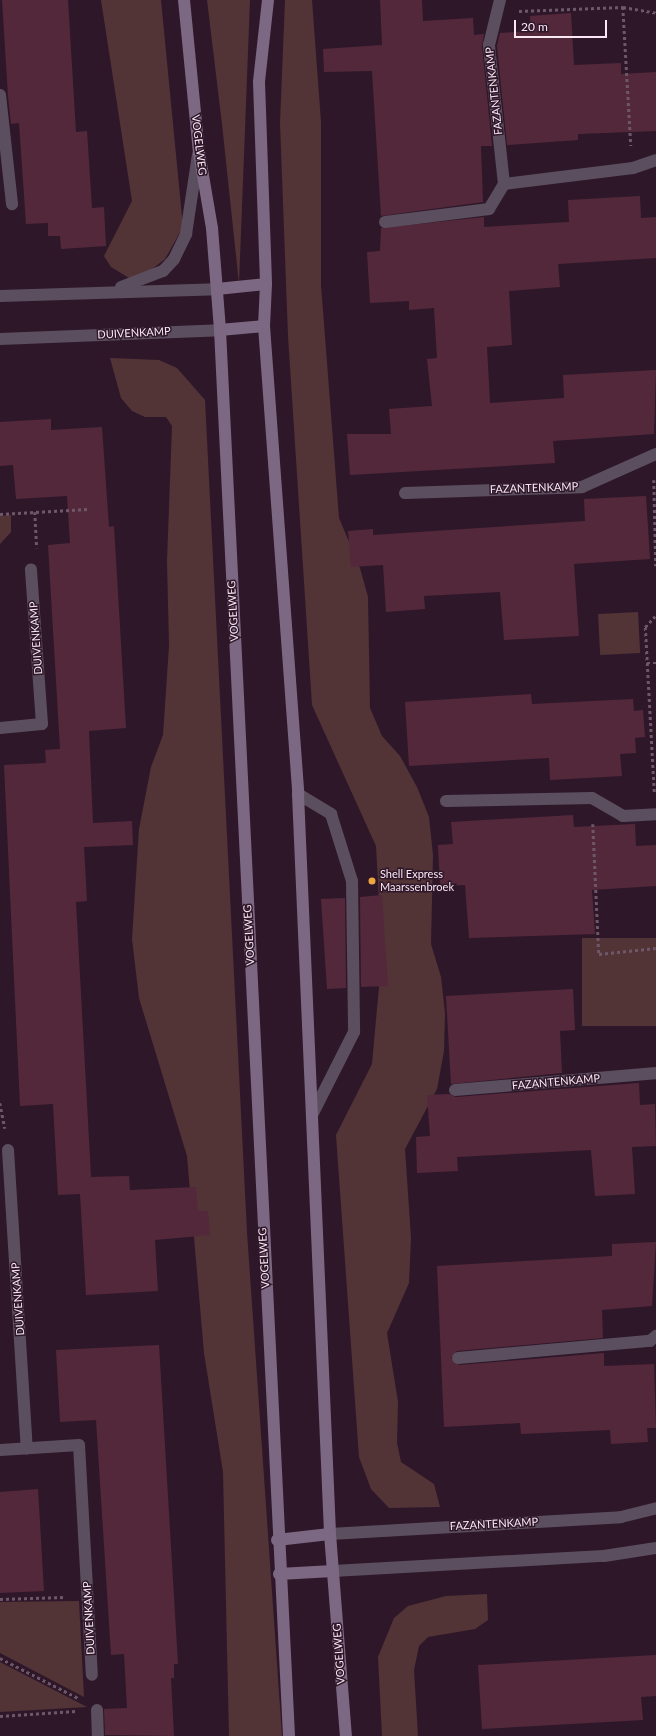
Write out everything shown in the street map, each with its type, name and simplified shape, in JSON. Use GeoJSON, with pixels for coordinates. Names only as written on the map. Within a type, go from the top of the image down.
{"type":"FeatureCollection","features":[{"type":"Feature","properties":{"kind":"street","name":"VOGELWEG"},"geometry":{"type":"LineString","coordinates":[[184,0],[199,152],[212,228],[220,330],[277,1540],[289,1736]]}},
{"type":"Feature","properties":{"kind":"street","name":"VOGELWEG"},"geometry":{"type":"LineString","coordinates":[[268,0],[260,82],[266,284],[264,326],[298,794],[330,1534],[346,1736]]}},
{"type":"Feature","properties":{"kind":"street","name":"FAZANTENKAMP"},"geometry":{"type":"LineString","coordinates":[[500,0],[488,45],[504,184]]}},
{"type":"Feature","properties":{"kind":"street"},"geometry":{"type":"LineString","coordinates":[[0,95],[2,130],[12,204]]}},
{"type":"Feature","properties":{"kind":"street"},"geometry":{"type":"LineString","coordinates":[[103,292],[146,280],[163,271],[174,259],[186,234],[199,152]]}},
{"type":"Feature","properties":{"kind":"street"},"geometry":{"type":"LineString","coordinates":[[385,222],[490,209],[504,184],[632,168],[656,160]]}},
{"type":"Feature","properties":{"kind":"street"},"geometry":{"type":"LineString","coordinates":[[0,296],[217,289],[266,284]]}},
{"type":"Feature","properties":{"kind":"street"},"geometry":{"type":"LineString","coordinates":[[220,330],[264,326]]}},
{"type":"Feature","properties":{"kind":"street","name":"DUIVENKAMP"},"geometry":{"type":"LineString","coordinates":[[0,339],[220,330]]}},
{"type":"Feature","properties":{"kind":"street","name":"FAZANTENKAMP"},"geometry":{"type":"LineString","coordinates":[[406,493],[582,487],[656,454]]}},
{"type":"Feature","properties":{"kind":"street","name":"DUIVENKAMP"},"geometry":{"type":"LineString","coordinates":[[0,728],[42,724],[31,570]]}},
{"type":"Feature","properties":{"kind":"street"},"geometry":{"type":"LineString","coordinates":[[298,794],[331,814],[352,881],[354,1032],[312,1115]]}},
{"type":"Feature","properties":{"kind":"street"},"geometry":{"type":"LineString","coordinates":[[446,801],[592,798],[623,816],[655,814]]}},
{"type":"Feature","properties":{"kind":"street","name":"FAZANTENKAMP"},"geometry":{"type":"LineString","coordinates":[[455,1090],[656,1073]]}},
{"type":"Feature","properties":{"kind":"street","name":"DUIVENKAMP"},"geometry":{"type":"LineString","coordinates":[[8,1150],[28,1448]]}},
{"type":"Feature","properties":{"kind":"street"},"geometry":{"type":"LineString","coordinates":[[458,1358],[650,1341],[656,1336]]}},
{"type":"Feature","properties":{"kind":"street","name":"DUIVENKAMP"},"geometry":{"type":"LineString","coordinates":[[0,1450],[79,1446],[92,1675]]}},
{"type":"Feature","properties":{"kind":"street","name":"FAZANTENKAMP"},"geometry":{"type":"LineString","coordinates":[[330,1534],[621,1517],[656,1508]]}},
{"type":"Feature","properties":{"kind":"street"},"geometry":{"type":"LineString","coordinates":[[277,1540],[330,1534]]}},
{"type":"Feature","properties":{"kind":"street"},"geometry":{"type":"LineString","coordinates":[[279,1574],[604,1556],[656,1548]]}},
{"type":"Feature","properties":{"kind":"street"},"geometry":{"type":"LineString","coordinates":[[97,1710],[98,1736]]}},
{"type":"Feature","properties":{"kind":"path"},"geometry":{"type":"LineString","coordinates":[[623,6],[632,168]]}},
{"type":"Feature","properties":{"kind":"path"},"geometry":{"type":"LineString","coordinates":[[497,12],[623,6],[656,13]]}},
{"type":"Feature","properties":{"kind":"path"},"geometry":{"type":"LineString","coordinates":[[656,454],[653,489],[656,566]]}},
{"type":"Feature","properties":{"kind":"path"},"geometry":{"type":"LineString","coordinates":[[0,514],[88,509]]}},
{"type":"Feature","properties":{"kind":"path"},"geometry":{"type":"LineString","coordinates":[[31,570],[38,556],[35,512]]}},
{"type":"Feature","properties":{"kind":"path"},"geometry":{"type":"LineString","coordinates":[[655,814],[645,626],[656,615]]}},
{"type":"Feature","properties":{"kind":"path"},"geometry":{"type":"LineString","coordinates":[[647,663],[656,663]]}},
{"type":"Feature","properties":{"kind":"path"},"geometry":{"type":"LineString","coordinates":[[592,798],[599,954],[656,948]]}},
{"type":"Feature","properties":{"kind":"path"},"geometry":{"type":"LineString","coordinates":[[0,1103],[8,1150]]}},
{"type":"Feature","properties":{"kind":"path"},"geometry":{"type":"LineString","coordinates":[[0,1599],[87,1596]]}},
{"type":"Feature","properties":{"kind":"path"},"geometry":{"type":"LineString","coordinates":[[0,1658],[83,1700]]}},
{"type":"Feature","properties":{"kind":"path"},"geometry":{"type":"LineString","coordinates":[[0,1716],[97,1710]]}},
{"type":"Feature","properties":{"kind":"shaded area"},"geometry":{"type":"Polygon","coordinates":[[[101,0],[161,0],[183,227],[165,259],[147,273],[129,278],[111,267],[104,256],[132,201],[101,0]]]}},
{"type":"Feature","properties":{"kind":"shaded area"},"geometry":{"type":"Polygon","coordinates":[[[207,0],[250,0],[239,284],[222,124],[207,0]]]}},
{"type":"Feature","properties":{"kind":"shaded area"},"geometry":{"type":"Polygon","coordinates":[[[285,0],[312,0],[321,122],[321,285],[339,518],[360,568],[368,597],[370,708],[382,736],[400,756],[417,787],[429,817],[433,855],[431,944],[441,977],[445,1013],[444,1051],[437,1089],[405,1149],[411,1238],[409,1283],[387,1333],[398,1402],[397,1443],[401,1462],[434,1484],[440,1507],[389,1508],[371,1489],[359,1457],[336,1135],[372,1064],[382,954],[376,846],[312,705],[288,336],[280,123],[285,0]]]}},
{"type":"Feature","properties":{"kind":"shaded area"},"geometry":{"type":"Polygon","coordinates":[[[110,358],[159,360],[177,368],[205,400],[247,1232],[282,1736],[229,1736],[223,1472],[204,1353],[187,1156],[139,998],[132,939],[139,829],[151,767],[163,735],[169,646],[167,561],[172,426],[166,417],[145,417],[132,411],[121,398],[110,358]]]}},
{"type":"Feature","properties":{"kind":"shaded area"},"geometry":{"type":"Polygon","coordinates":[[[11,515],[11,532],[0,544],[0,516],[11,515]]]}},
{"type":"Feature","properties":{"kind":"shaded area"},"geometry":{"type":"Polygon","coordinates":[[[638,612],[640,653],[600,655],[598,614],[638,612]]]}},
{"type":"Feature","properties":{"kind":"shaded area"},"geometry":{"type":"Polygon","coordinates":[[[582,938],[656,938],[656,1026],[582,1026],[582,938]]]}},
{"type":"Feature","properties":{"kind":"shaded area"},"geometry":{"type":"Polygon","coordinates":[[[487,1594],[488,1620],[475,1629],[428,1637],[419,1646],[414,1670],[418,1736],[382,1736],[378,1657],[394,1618],[408,1606],[446,1596],[487,1594]]]}},
{"type":"Feature","properties":{"kind":"shaded area"},"geometry":{"type":"Polygon","coordinates":[[[79,1601],[84,1697],[0,1653],[0,1602],[79,1601]]]}},
{"type":"Feature","properties":{"kind":"shaded area"},"geometry":{"type":"Polygon","coordinates":[[[0,1662],[87,1707],[0,1712],[0,1662]]]}},
{"type":"Feature","properties":{"kind":"building"},"geometry":{"type":"Polygon","coordinates":[[[2,0],[68,0],[76,132],[87,131],[92,208],[104,207],[106,246],[61,249],[60,236],[48,236],[48,223],[26,224],[19,123],[11,124],[8,96],[2,0]]]}},
{"type":"Feature","properties":{"kind":"building"},"geometry":{"type":"Polygon","coordinates":[[[380,0],[422,0],[423,21],[473,18],[474,35],[484,34],[482,46],[492,146],[481,146],[483,202],[381,216],[372,71],[324,72],[323,49],[382,45],[380,0]]]}},
{"type":"Feature","properties":{"kind":"building"},"geometry":{"type":"Polygon","coordinates":[[[571,13],[574,65],[621,63],[621,74],[656,72],[656,131],[578,134],[578,140],[507,145],[497,46],[500,33],[531,31],[530,16],[571,13]]]}},
{"type":"Feature","properties":{"kind":"building"},"geometry":{"type":"Polygon","coordinates":[[[640,196],[641,218],[656,217],[656,258],[558,264],[560,287],[509,291],[512,345],[487,347],[490,403],[564,398],[563,375],[656,370],[654,434],[553,441],[555,463],[350,475],[347,434],[391,434],[389,409],[432,406],[427,359],[437,358],[434,308],[409,310],[409,301],[370,303],[367,252],[380,251],[381,228],[484,217],[484,227],[569,222],[568,200],[640,196]]]}},
{"type":"Feature","properties":{"kind":"building"},"geometry":{"type":"Polygon","coordinates":[[[51,419],[51,430],[102,427],[109,527],[114,526],[126,728],[89,731],[93,823],[132,821],[133,845],[84,847],[87,901],[76,902],[91,1177],[129,1176],[130,1190],[196,1187],[198,1211],[208,1211],[210,1235],[155,1240],[158,1291],[86,1295],[80,1194],[58,1195],[53,1104],[20,1106],[4,765],[46,763],[45,750],[60,749],[48,545],[70,543],[67,496],[16,499],[13,465],[0,466],[0,422],[51,419]]]}},
{"type":"Feature","properties":{"kind":"building"},"geometry":{"type":"Polygon","coordinates":[[[646,496],[650,559],[574,564],[579,636],[504,640],[500,592],[424,596],[425,609],[386,612],[383,565],[351,567],[348,531],[373,529],[373,535],[585,521],[584,499],[646,496]]]}},
{"type":"Feature","properties":{"kind":"building"},"geometry":{"type":"Polygon","coordinates":[[[531,694],[532,704],[633,699],[634,711],[643,710],[645,737],[635,738],[636,753],[620,754],[622,776],[550,780],[549,758],[409,766],[405,702],[531,694]]]}},
{"type":"Feature","properties":{"kind":"building"},"geometry":{"type":"Polygon","coordinates":[[[573,815],[574,827],[635,824],[636,846],[656,845],[656,886],[592,890],[595,934],[469,938],[465,885],[440,886],[438,845],[453,844],[451,822],[573,815]]]}},
{"type":"Feature","properties":{"kind":"building"},"geometry":{"type":"Polygon","coordinates":[[[382,895],[388,986],[361,987],[360,897],[382,895]]]}},
{"type":"Feature","properties":{"kind":"building"},"geometry":{"type":"Polygon","coordinates":[[[345,898],[346,988],[327,989],[321,899],[345,898]]]}},
{"type":"Feature","properties":{"kind":"building"},"geometry":{"type":"Polygon","coordinates":[[[573,989],[575,1030],[560,1031],[562,1073],[451,1084],[446,996],[573,989]]]}},
{"type":"Feature","properties":{"kind":"building"},"geometry":{"type":"Polygon","coordinates":[[[639,1083],[640,1105],[655,1104],[656,1146],[632,1147],[635,1194],[595,1196],[591,1150],[457,1157],[458,1171],[417,1173],[416,1137],[430,1136],[427,1095],[449,1094],[456,1097],[639,1083]]]}},
{"type":"Feature","properties":{"kind":"building"},"geometry":{"type":"Polygon","coordinates":[[[656,1242],[652,1306],[602,1310],[603,1338],[457,1351],[451,1358],[459,1365],[604,1353],[604,1366],[654,1364],[656,1428],[647,1428],[648,1442],[611,1444],[610,1430],[521,1434],[520,1423],[444,1427],[437,1266],[612,1256],[612,1244],[656,1242]]]}},
{"type":"Feature","properties":{"kind":"building"},"geometry":{"type":"Polygon","coordinates":[[[159,1345],[178,1664],[174,1664],[174,1678],[171,1678],[174,1736],[105,1735],[104,1709],[127,1708],[124,1654],[111,1655],[96,1420],[60,1422],[56,1350],[159,1345]]]}},
{"type":"Feature","properties":{"kind":"building"},"geometry":{"type":"Polygon","coordinates":[[[38,1489],[44,1591],[0,1593],[0,1492],[38,1489]]]}},
{"type":"Feature","properties":{"kind":"building"},"geometry":{"type":"Polygon","coordinates":[[[656,1655],[656,1696],[641,1697],[643,1720],[482,1729],[478,1665],[656,1655]]]}},
{"type":"Feature","properties":{"kind":"place","name":"Shell Express Maarssenbroek"},"geometry":{"type":"Point","coordinates":[372,881]}}]}
